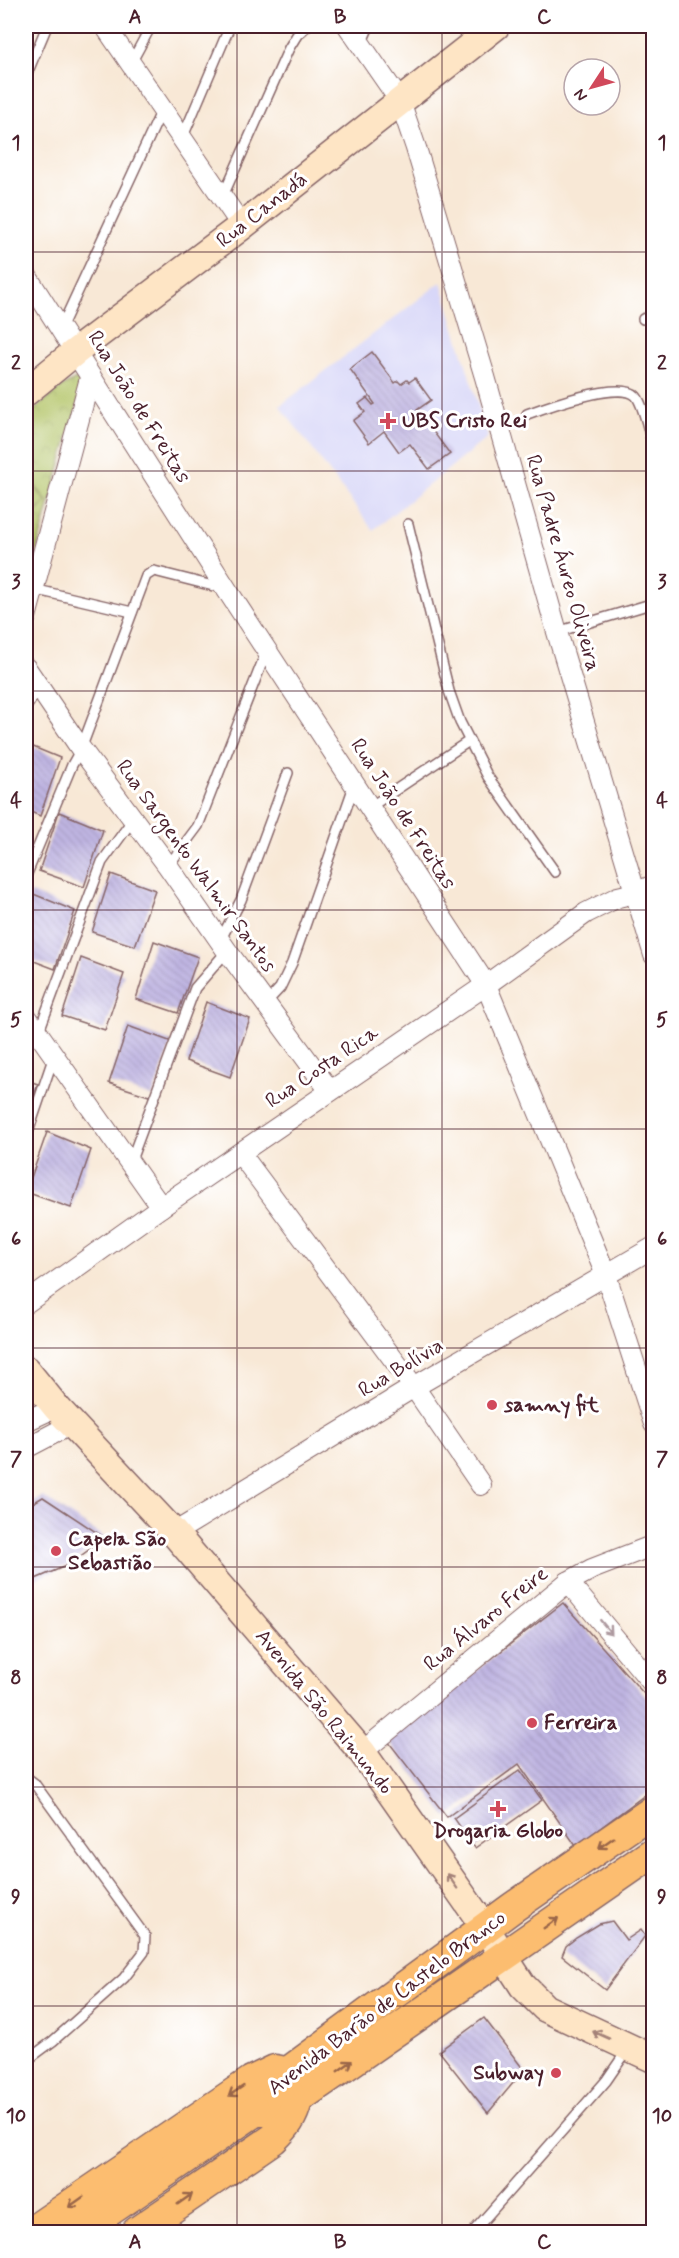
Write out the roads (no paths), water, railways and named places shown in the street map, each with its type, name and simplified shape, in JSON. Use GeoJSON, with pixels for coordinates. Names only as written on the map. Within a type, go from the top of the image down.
{"type":"FeatureCollection","features":[{"type":"Feature","properties":{"kind":"main road","name":"Avenida Barão de Castelo Branco"},"geometry":{"type":"LineString","coordinates":[[78,2232],[255,2111],[280,2111],[293,2086],[486,1929],[654,1810]]}},
{"type":"Feature","properties":{"kind":"main road","name":"Avenida Barão de Castelo Branco"},"geometry":{"type":"LineString","coordinates":[[293,2086],[503,1957],[650,1858]]}},
{"type":"Feature","properties":{"kind":"main road"},"geometry":{"type":"LineString","coordinates":[[31,2232],[252,2081],[275,2070],[293,2086],[293,2116],[273,2139],[137,2232]]}},
{"type":"Feature","properties":{"kind":"street"},"geometry":{"type":"LineString","coordinates":[[105,26],[242,226]]}},
{"type":"Feature","properties":{"kind":"street","name":"Rua Padre Áureo Oliveira"},"geometry":{"type":"LineString","coordinates":[[348,26],[400,101],[420,159],[557,632],[654,955]]}},
{"type":"Feature","properties":{"kind":"street"},"geometry":{"type":"LineString","coordinates":[[462,51],[472,26]]}},
{"type":"Feature","properties":{"kind":"street","name":"Rua Canadá"},"geometry":{"type":"LineString","coordinates":[[26,392],[496,26]]}},
{"type":"Feature","properties":{"kind":"street","name":"Rua João de Freitas"},"geometry":{"type":"LineString","coordinates":[[26,275],[227,590],[486,985],[606,1275],[654,1424]]}},
{"type":"Feature","properties":{"kind":"street"},"geometry":{"type":"LineString","coordinates":[[26,617],[90,378]]}},
{"type":"Feature","properties":{"kind":"street","name":"Rua Sargento Walmir Santos"},"geometry":{"type":"LineString","coordinates":[[26,668],[81,749],[134,818],[223,946],[330,1091]]}},
{"type":"Feature","properties":{"kind":"street","name":"Rua Costa Rica"},"geometry":{"type":"LineString","coordinates":[[26,1303],[161,1207],[486,985],[586,913],[618,897],[654,885]]}},
{"type":"Feature","properties":{"kind":"street"},"geometry":{"type":"LineString","coordinates":[[26,1016],[161,1207]]}},
{"type":"Feature","properties":{"kind":"street"},"geometry":{"type":"LineString","coordinates":[[240,1153],[414,1387],[481,1485]]}},
{"type":"Feature","properties":{"kind":"street","name":"Rua Bolívia"},"geometry":{"type":"LineString","coordinates":[[174,1533],[414,1387],[654,1247]]}},
{"type":"Feature","properties":{"kind":"street","name":"Avenida São Raimundo"},"geometry":{"type":"LineString","coordinates":[[26,1370],[64,1416],[174,1533],[362,1752],[486,1929],[523,1986],[545,2008],[654,2059]]}},
{"type":"Feature","properties":{"kind":"street"},"geometry":{"type":"LineString","coordinates":[[26,1420],[64,1416]]}},
{"type":"Feature","properties":{"kind":"street"},"geometry":{"type":"LineString","coordinates":[[26,1448],[64,1416]]}},
{"type":"Feature","properties":{"kind":"street","name":"Rua Álvaro Freire"},"geometry":{"type":"LineString","coordinates":[[362,1752],[568,1582],[592,1569],[654,1545]]}},
{"type":"Feature","properties":{"kind":"street"},"geometry":{"type":"LineString","coordinates":[[568,1582],[654,1684]]}},
{"type":"Feature","properties":{"kind":"lane"},"geometry":{"type":"LineString","coordinates":[[26,76],[47,26]]}},
{"type":"Feature","properties":{"kind":"lane"},"geometry":{"type":"LineString","coordinates":[[131,64],[151,26]]}},
{"type":"Feature","properties":{"kind":"lane"},"geometry":{"type":"LineString","coordinates":[[182,139],[230,26]]}},
{"type":"Feature","properties":{"kind":"lane"},"geometry":{"type":"LineString","coordinates":[[222,198],[289,48],[297,35],[307,26]]}},
{"type":"Feature","properties":{"kind":"lane"},"geometry":{"type":"LineString","coordinates":[[362,44],[369,26]]}},
{"type":"Feature","properties":{"kind":"lane"},"geometry":{"type":"LineString","coordinates":[[61,328],[162,110]]}},
{"type":"Feature","properties":{"kind":"lane"},"geometry":{"type":"LineString","coordinates":[[643,319],[654,315]]}},
{"type":"Feature","properties":{"kind":"lane"},"geometry":{"type":"LineString","coordinates":[[527,414],[587,396],[629,392],[635,395],[640,404],[654,450]]}},
{"type":"Feature","properties":{"kind":"lane"},"geometry":{"type":"LineString","coordinates":[[408,524],[449,691],[469,741],[488,777],[555,872]]}},
{"type":"Feature","properties":{"kind":"lane"},"geometry":{"type":"LineString","coordinates":[[26,876],[67,775],[81,749],[146,576],[154,572],[227,590]]}},
{"type":"Feature","properties":{"kind":"lane"},"geometry":{"type":"LineString","coordinates":[[33,590],[132,612]]}},
{"type":"Feature","properties":{"kind":"lane"},"geometry":{"type":"LineString","coordinates":[[557,632],[654,603]]}},
{"type":"Feature","properties":{"kind":"lane"},"geometry":{"type":"LineString","coordinates":[[168,866],[198,826],[267,650]]}},
{"type":"Feature","properties":{"kind":"lane"},"geometry":{"type":"LineString","coordinates":[[26,707],[40,687]]}},
{"type":"Feature","properties":{"kind":"lane"},"geometry":{"type":"LineString","coordinates":[[370,807],[469,741]]}},
{"type":"Feature","properties":{"kind":"lane"},"geometry":{"type":"LineString","coordinates":[[130,1164],[195,988],[223,946],[288,773]]}},
{"type":"Feature","properties":{"kind":"lane"},"geometry":{"type":"LineString","coordinates":[[265,1004],[280,988],[292,963],[354,784]]}},
{"type":"Feature","properties":{"kind":"lane"},"geometry":{"type":"LineString","coordinates":[[38,1034],[102,862],[134,818]]}},
{"type":"Feature","properties":{"kind":"lane"},"geometry":{"type":"LineString","coordinates":[[26,1138],[54,1056]]}},
{"type":"Feature","properties":{"kind":"lane"},"geometry":{"type":"LineString","coordinates":[[26,1777],[34,1783],[145,1936],[144,1952],[124,1978],[53,2041],[26,2061]]}},
{"type":"Feature","properties":{"kind":"lane"},"geometry":{"type":"LineString","coordinates":[[474,2232],[606,2080],[629,2047]]}},
{"type":"Feature","properties":{"kind":"place","name":"UBS Cristo Rei"},"geometry":{"type":"Point","coordinates":[388,421]}},
{"type":"Feature","properties":{"kind":"place","name":"samny fit"},"geometry":{"type":"Point","coordinates":[492,1405]}},
{"type":"Feature","properties":{"kind":"place","name":"Capela São Sebastião"},"geometry":{"type":"Point","coordinates":[56,1551]}},
{"type":"Feature","properties":{"kind":"place","name":"Ferreira"},"geometry":{"type":"Point","coordinates":[532,1723]}},
{"type":"Feature","properties":{"kind":"place","name":"Drogaria Globo"},"geometry":{"type":"Point","coordinates":[498,1809]}},
{"type":"Feature","properties":{"kind":"place","name":"Subway"},"geometry":{"type":"Point","coordinates":[556,2073]}}]}
